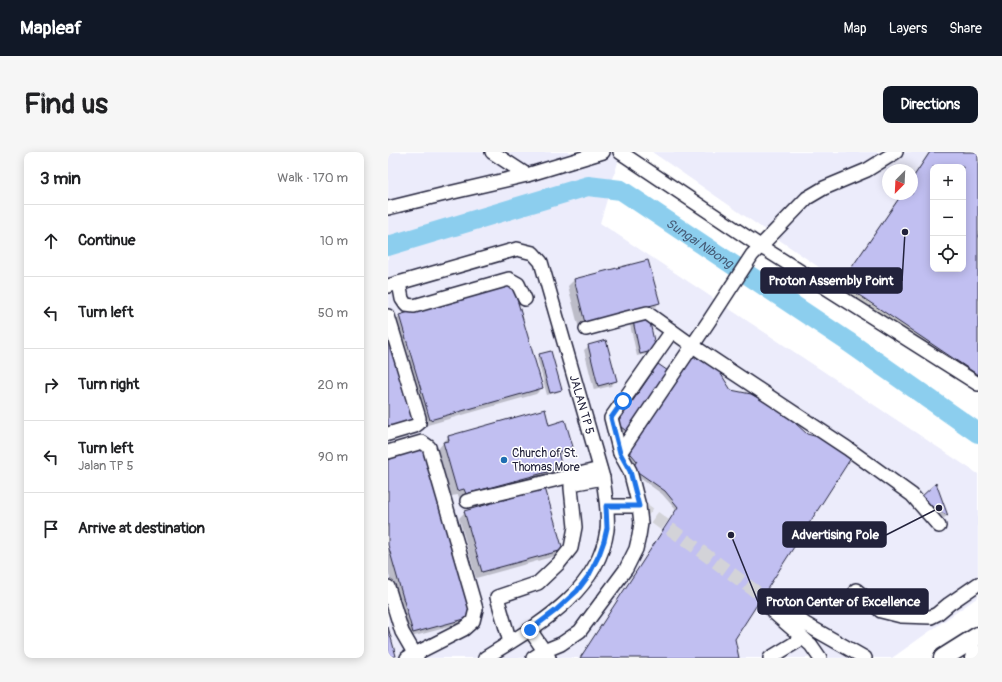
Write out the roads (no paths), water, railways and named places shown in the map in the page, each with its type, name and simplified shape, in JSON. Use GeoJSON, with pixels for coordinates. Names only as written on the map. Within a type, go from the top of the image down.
{"type":"FeatureCollection","features":[{"type":"Feature","properties":{"kind":"highway"},"geometry":{"type":"LineString","coordinates":[[948,655],[978,636]]}},
{"type":"Feature","properties":{"kind":"highway"},"geometry":{"type":"LineString","coordinates":[[974,658],[978,655]]}},
{"type":"Feature","properties":{"kind":"street"},"geometry":{"type":"LineString","coordinates":[[492,152],[527,175]]}},
{"type":"Feature","properties":{"kind":"street"},"geometry":{"type":"LineString","coordinates":[[388,208],[527,175],[603,152]]}},
{"type":"Feature","properties":{"kind":"street"},"geometry":{"type":"LineString","coordinates":[[620,152],[756,251],[978,384]]}},
{"type":"Feature","properties":{"kind":"street"},"geometry":{"type":"LineString","coordinates":[[620,453],[756,251],[807,198],[824,188],[867,170],[896,152]]}},
{"type":"Feature","properties":{"kind":"street","name":"JALAN TP 5"},"geometry":{"type":"LineString","coordinates":[[394,284],[517,248],[533,253],[541,262],[602,474],[607,528],[599,555],[589,575],[577,591],[555,611],[530,630],[485,658]]}},
{"type":"Feature","properties":{"kind":"street"},"geometry":{"type":"LineString","coordinates":[[394,284],[406,305],[414,306],[509,279],[518,284],[525,299]]}},
{"type":"Feature","properties":{"kind":"street"},"geometry":{"type":"LineString","coordinates":[[586,329],[647,313],[693,346],[847,448],[912,495],[939,526]]}},
{"type":"Feature","properties":{"kind":"street"},"geometry":{"type":"LineString","coordinates":[[388,316],[419,418],[419,423],[416,426],[388,434]]}},
{"type":"Feature","properties":{"kind":"street"},"geometry":{"type":"LineString","coordinates":[[530,630],[542,656],[580,631],[626,569],[636,549],[641,524],[639,506],[630,471],[620,453],[611,418],[672,331]]}},
{"type":"Feature","properties":{"kind":"street"},"geometry":{"type":"LineString","coordinates":[[388,452],[422,442],[429,447],[476,609],[473,621],[464,629],[413,657],[402,632],[388,587]]}},
{"type":"Feature","properties":{"kind":"street"},"geometry":{"type":"LineString","coordinates":[[467,501],[602,474]]}},
{"type":"Feature","properties":{"kind":"street"},"geometry":{"type":"LineString","coordinates":[[510,642],[497,597],[538,583],[559,564],[570,548],[575,527],[571,484],[602,474]]}},
{"type":"Feature","properties":{"kind":"street"},"geometry":{"type":"LineString","coordinates":[[606,506],[639,506]]}},
{"type":"Feature","properties":{"kind":"street"},"geometry":{"type":"LineString","coordinates":[[856,590],[881,611],[901,616],[931,617],[978,584]]}},
{"type":"Feature","properties":{"kind":"street"},"geometry":{"type":"LineString","coordinates":[[820,658],[811,645],[773,612],[773,604],[781,604],[804,623],[865,658]]}},
{"type":"Feature","properties":{"kind":"street"},"geometry":{"type":"LineString","coordinates":[[770,658],[803,638]]}},
{"type":"Feature","properties":{"kind":"street"},"geometry":{"type":"LineString","coordinates":[[934,658],[948,655]]}},
{"type":"Feature","properties":{"kind":"waterway","name":"Sungai Nibong"},"geometry":{"type":"LineString","coordinates":[[388,246],[588,186],[621,190],[847,341],[978,433]]}},
{"type":"Feature","properties":{"kind":"tunnel"},"geometry":{"type":"LineString","coordinates":[[639,506],[773,604]]}},
{"type":"Feature","properties":{"kind":"place","name":"Proton Assembly Point"},"geometry":{"type":"Point","coordinates":[905,232]}},
{"type":"Feature","properties":{"kind":"place","name":"Church of St. Thomas More"},"geometry":{"type":"Point","coordinates":[504,460]}},
{"type":"Feature","properties":{"kind":"place","name":"Advertising Pole"},"geometry":{"type":"Point","coordinates":[939,508]}},
{"type":"Feature","properties":{"kind":"place","name":"Proton Center of Excellence"},"geometry":{"type":"Point","coordinates":[731,535]}}]}
